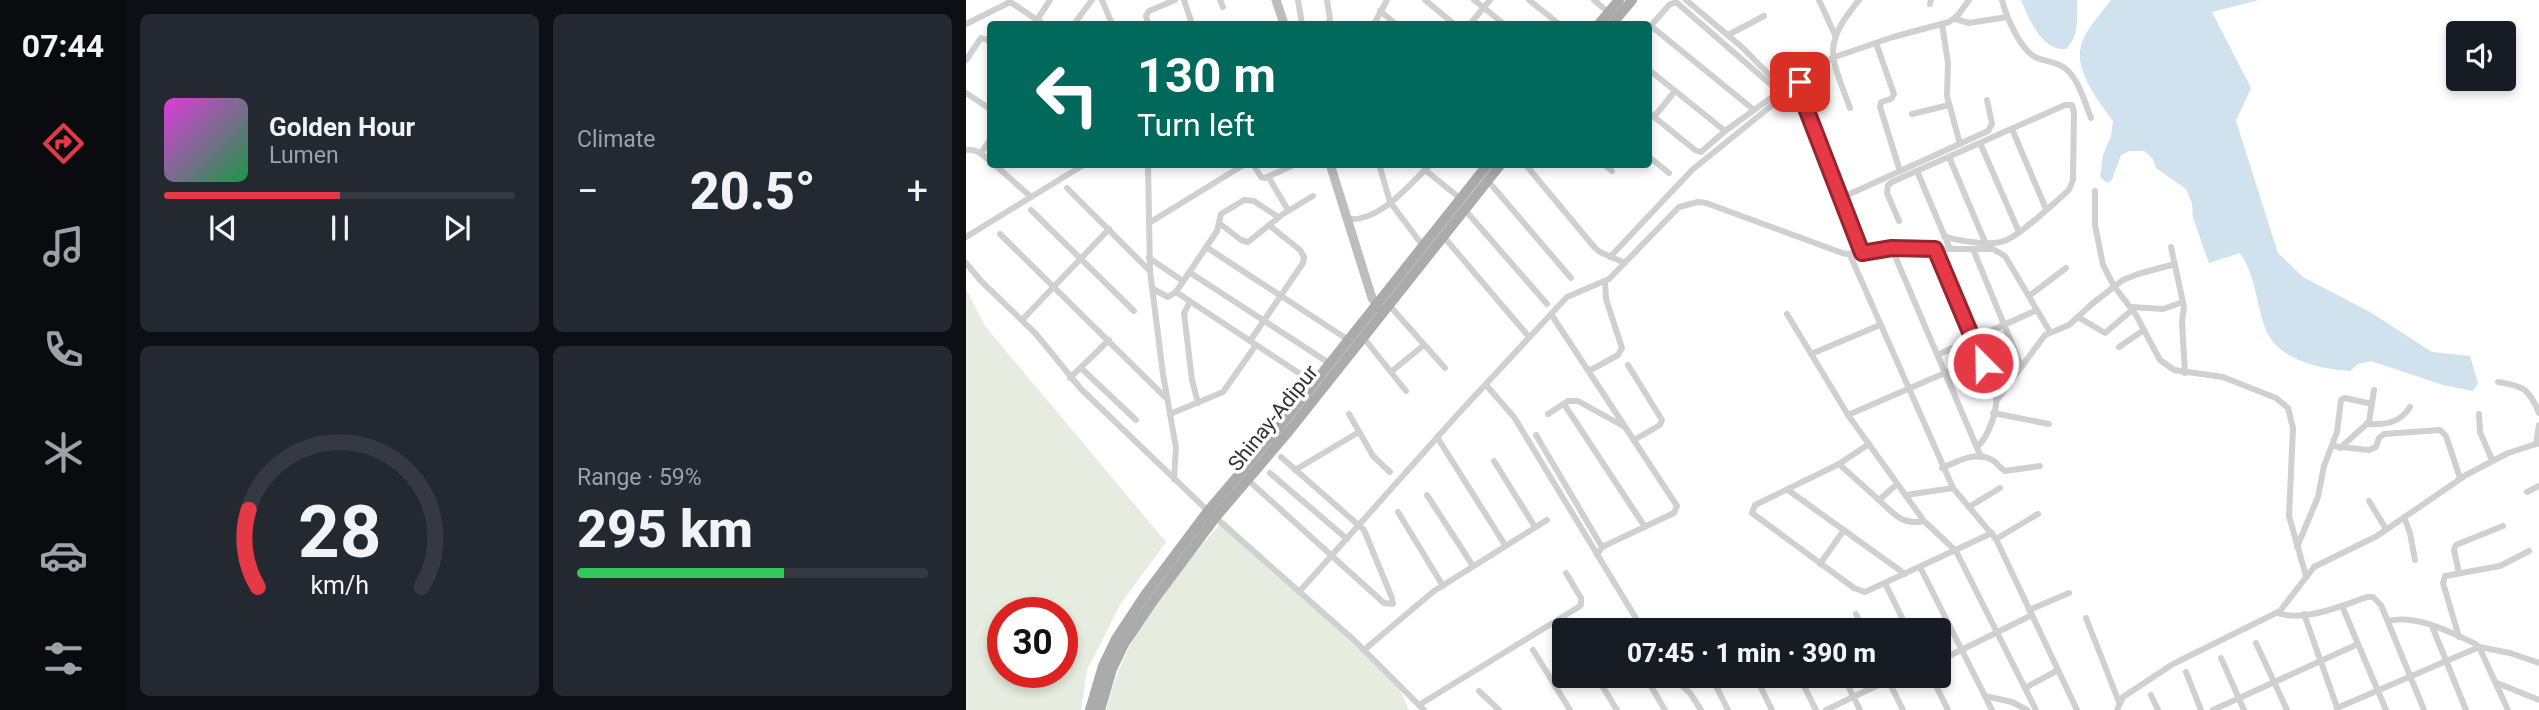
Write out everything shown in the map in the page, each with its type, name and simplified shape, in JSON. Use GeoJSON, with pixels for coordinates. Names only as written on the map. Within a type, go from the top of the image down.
{"type":"FeatureCollection","features":[{"type":"Feature","properties":{"kind":"main road"},"geometry":{"type":"LineString","coordinates":[[1602,21],[1619,0]]}},
{"type":"Feature","properties":{"kind":"main road"},"geometry":{"type":"LineString","coordinates":[[1614,21],[1632,0]]}},
{"type":"Feature","properties":{"kind":"main road","name":"Shinay-Adipur"},"geometry":{"type":"LineString","coordinates":[[1100,710],[1112,669],[1125,644],[1212,515],[1248,480],[1363,337],[1423,246],[1485,168]]}},
{"type":"Feature","properties":{"kind":"main road","name":"Shinay-Adipur"},"geometry":{"type":"LineString","coordinates":[[1090,710],[1103,666],[1116,639],[1144,595],[1212,515],[1347,339],[1383,308],[1498,168]]}},
{"type":"Feature","properties":{"kind":"street"},"geometry":{"type":"LineString","coordinates":[[1040,21],[1050,0]]}},
{"type":"Feature","properties":{"kind":"street"},"geometry":{"type":"LineString","coordinates":[[1076,21],[1092,0]]}},
{"type":"Feature","properties":{"kind":"street"},"geometry":{"type":"LineString","coordinates":[[1102,0],[1111,21]]}},
{"type":"Feature","properties":{"kind":"street"},"geometry":{"type":"LineString","coordinates":[[1147,21],[1149,11],[1175,0]]}},
{"type":"Feature","properties":{"kind":"street"},"geometry":{"type":"LineString","coordinates":[[1184,0],[1191,21]]}},
{"type":"Feature","properties":{"kind":"street"},"geometry":{"type":"LineString","coordinates":[[1276,0],[1283,21]]}},
{"type":"Feature","properties":{"kind":"street"},"geometry":{"type":"LineString","coordinates":[[1298,0],[1301,21]]}},
{"type":"Feature","properties":{"kind":"street"},"geometry":{"type":"LineString","coordinates":[[1327,0],[1329,21]]}},
{"type":"Feature","properties":{"kind":"street"},"geometry":{"type":"LineString","coordinates":[[1375,21],[1387,0]]}},
{"type":"Feature","properties":{"kind":"street"},"geometry":{"type":"LineString","coordinates":[[1425,0],[1450,21]]}},
{"type":"Feature","properties":{"kind":"street"},"geometry":{"type":"LineString","coordinates":[[1474,0],[1500,21]]}},
{"type":"Feature","properties":{"kind":"street"},"geometry":{"type":"LineString","coordinates":[[1473,21],[1490,0]]}},
{"type":"Feature","properties":{"kind":"street"},"geometry":{"type":"LineString","coordinates":[[1529,0],[1555,21]]}},
{"type":"Feature","properties":{"kind":"street"},"geometry":{"type":"LineString","coordinates":[[1594,0],[1609,13]]}},
{"type":"Feature","properties":{"kind":"street"},"geometry":{"type":"LineString","coordinates":[[1686,0],[1728,35],[1787,93]]}},
{"type":"Feature","properties":{"kind":"street"},"geometry":{"type":"LineString","coordinates":[[1819,0],[1835,34]]}},
{"type":"Feature","properties":{"kind":"street"},"geometry":{"type":"LineString","coordinates":[[1850,108],[1832,58],[1835,34],[1859,0]]}},
{"type":"Feature","properties":{"kind":"street"},"geometry":{"type":"LineString","coordinates":[[1610,257],[1692,170],[1832,58],[1955,19],[1969,0]]}},
{"type":"Feature","properties":{"kind":"street"},"geometry":{"type":"LineString","coordinates":[[2002,0],[2007,17],[2033,56],[2058,64],[2069,71],[2091,118]]}},
{"type":"Feature","properties":{"kind":"street"},"geometry":{"type":"LineString","coordinates":[[966,24],[1009,1],[1039,21]]}},
{"type":"Feature","properties":{"kind":"street"},"geometry":{"type":"LineString","coordinates":[[1652,26],[1673,2],[1679,4],[1776,87],[1775,95],[1698,152],[1652,116]]}},
{"type":"Feature","properties":{"kind":"street"},"geometry":{"type":"LineString","coordinates":[[1380,11],[1392,21]]}},
{"type":"Feature","properties":{"kind":"street"},"geometry":{"type":"LineString","coordinates":[[1728,35],[1764,16]]}},
{"type":"Feature","properties":{"kind":"street"},"geometry":{"type":"LineString","coordinates":[[1955,19],[1969,23],[2007,17]]}},
{"type":"Feature","properties":{"kind":"street"},"geometry":{"type":"LineString","coordinates":[[1942,24],[1948,63],[1949,105],[1960,144]]}},
{"type":"Feature","properties":{"kind":"street"},"geometry":{"type":"LineString","coordinates":[[1652,30],[1754,110]]}},
{"type":"Feature","properties":{"kind":"street"},"geometry":{"type":"LineString","coordinates":[[966,60],[981,38],[987,40]]}},
{"type":"Feature","properties":{"kind":"street"},"geometry":{"type":"LineString","coordinates":[[1876,43],[1894,94],[1891,99],[1881,102],[1880,107],[1900,171]]}},
{"type":"Feature","properties":{"kind":"street"},"geometry":{"type":"LineString","coordinates":[[1652,72],[1725,131]]}},
{"type":"Feature","properties":{"kind":"street"},"geometry":{"type":"LineString","coordinates":[[1797,85],[1862,253]]}},
{"type":"Feature","properties":{"kind":"street"},"geometry":{"type":"LineString","coordinates":[[1652,114],[1675,91]]}},
{"type":"Feature","properties":{"kind":"street"},"geometry":{"type":"LineString","coordinates":[[966,93],[987,104]]}},
{"type":"Feature","properties":{"kind":"street"},"geometry":{"type":"LineString","coordinates":[[1841,198],[1991,129],[1987,100]]}},
{"type":"Feature","properties":{"kind":"street"},"geometry":{"type":"LineString","coordinates":[[1912,114],[1949,105]]}},
{"type":"Feature","properties":{"kind":"street"},"geometry":{"type":"LineString","coordinates":[[1899,221],[1887,188],[1892,182],[2072,105],[2071,185],[2006,241],[1985,242],[1944,236]]}},
{"type":"Feature","properties":{"kind":"street"},"geometry":{"type":"LineString","coordinates":[[2012,129],[2046,209]]}},
{"type":"Feature","properties":{"kind":"street"},"geometry":{"type":"LineString","coordinates":[[1980,143],[2019,232]]}},
{"type":"Feature","properties":{"kind":"street"},"geometry":{"type":"LineString","coordinates":[[981,153],[987,144]]}},
{"type":"Feature","properties":{"kind":"street"},"geometry":{"type":"LineString","coordinates":[[966,150],[974,150],[987,158]]}},
{"type":"Feature","properties":{"kind":"street"},"geometry":{"type":"LineString","coordinates":[[1949,157],[1985,242]]}},
{"type":"Feature","properties":{"kind":"street"},"geometry":{"type":"LineString","coordinates":[[1652,159],[1669,173]]}},
{"type":"Feature","properties":{"kind":"street"},"geometry":{"type":"LineString","coordinates":[[998,168],[1031,197]]}},
{"type":"Feature","properties":{"kind":"street"},"geometry":{"type":"LineString","coordinates":[[966,237],[1077,168]]}},
{"type":"Feature","properties":{"kind":"street"},"geometry":{"type":"LineString","coordinates":[[1148,168],[1150,271],[1176,448],[1174,479]]}},
{"type":"Feature","properties":{"kind":"street"},"geometry":{"type":"LineString","coordinates":[[1149,223],[1238,168]]}},
{"type":"Feature","properties":{"kind":"street"},"geometry":{"type":"LineString","coordinates":[[1255,168],[1261,177],[1269,178],[1288,168]]}},
{"type":"Feature","properties":{"kind":"street"},"geometry":{"type":"LineString","coordinates":[[1331,168],[1347,219],[1383,308],[1445,368]]}},
{"type":"Feature","properties":{"kind":"street"},"geometry":{"type":"LineString","coordinates":[[1380,168],[1390,202],[1423,246]]}},
{"type":"Feature","properties":{"kind":"street"},"geometry":{"type":"LineString","coordinates":[[1347,219],[1365,218],[1390,202],[1427,168]]}},
{"type":"Feature","properties":{"kind":"street"},"geometry":{"type":"LineString","coordinates":[[1429,168],[1461,199]]}},
{"type":"Feature","properties":{"kind":"street"},"geometry":{"type":"LineString","coordinates":[[1528,168],[1595,248],[1625,263]]}},
{"type":"Feature","properties":{"kind":"street"},"geometry":{"type":"LineString","coordinates":[[1608,168],[1612,171]]}},
{"type":"Feature","properties":{"kind":"street"},"geometry":{"type":"LineString","coordinates":[[1917,171],[1950,249]]}},
{"type":"Feature","properties":{"kind":"street"},"geometry":{"type":"LineString","coordinates":[[1269,178],[1288,210]]}},
{"type":"Feature","properties":{"kind":"street"},"geometry":{"type":"LineString","coordinates":[[1488,181],[1571,278]]}},
{"type":"Feature","properties":{"kind":"street"},"geometry":{"type":"LineString","coordinates":[[1067,188],[1150,271]]}},
{"type":"Feature","properties":{"kind":"street"},"geometry":{"type":"LineString","coordinates":[[2095,191],[2096,235],[2104,265],[2160,360],[2174,370],[2185,373],[2223,377],[2276,398],[2288,408],[2293,428],[2289,516],[2306,576]]}},
{"type":"Feature","properties":{"kind":"street"},"geometry":{"type":"LineString","coordinates":[[1219,223],[1241,240],[1248,242],[1278,217],[1312,196]]}},
{"type":"Feature","properties":{"kind":"street"},"geometry":{"type":"LineString","coordinates":[[1153,289],[1168,297],[1176,292],[1206,247],[1223,212],[1247,199],[1278,217]]}},
{"type":"Feature","properties":{"kind":"street"},"geometry":{"type":"LineString","coordinates":[[1299,592],[1567,297],[1605,281],[1679,207],[1698,202],[1850,255],[1892,248],[1993,249],[2005,256],[2050,332]]}},
{"type":"Feature","properties":{"kind":"street"},"geometry":{"type":"LineString","coordinates":[[1031,210],[1134,312]]}},
{"type":"Feature","properties":{"kind":"street"},"geometry":{"type":"LineString","coordinates":[[1465,210],[1547,304]]}},
{"type":"Feature","properties":{"kind":"street"},"geometry":{"type":"LineString","coordinates":[[1170,414],[1216,396],[1228,387],[1264,321],[1304,257],[1300,250],[1269,225]]}},
{"type":"Feature","properties":{"kind":"street"},"geometry":{"type":"LineString","coordinates":[[1022,320],[1109,229]]}},
{"type":"Feature","properties":{"kind":"street"},"geometry":{"type":"LineString","coordinates":[[1000,234],[1055,285],[1167,398]]}},
{"type":"Feature","properties":{"kind":"street"},"geometry":{"type":"LineString","coordinates":[[1443,236],[1530,337]]}},
{"type":"Feature","properties":{"kind":"street"},"geometry":{"type":"LineString","coordinates":[[1206,247],[1347,339]]}},
{"type":"Feature","properties":{"kind":"street"},"geometry":{"type":"LineString","coordinates":[[2171,247],[2183,302],[2185,373]]}},
{"type":"Feature","properties":{"kind":"street"},"geometry":{"type":"LineString","coordinates":[[1892,248],[1981,457]]}},
{"type":"Feature","properties":{"kind":"street"},"geometry":{"type":"LineString","coordinates":[[1935,249],[1997,400]]}},
{"type":"Feature","properties":{"kind":"street"},"geometry":{"type":"LineString","coordinates":[[1973,249],[2021,366]]}},
{"type":"Feature","properties":{"kind":"street"},"geometry":{"type":"LineString","coordinates":[[1850,255],[1942,468],[1953,488],[1994,536],[2077,710]]}},
{"type":"Feature","properties":{"kind":"street"},"geometry":{"type":"LineString","coordinates":[[1149,258],[1183,281]]}},
{"type":"Feature","properties":{"kind":"street"},"geometry":{"type":"LineString","coordinates":[[966,263],[974,274],[1037,334],[1070,378],[1212,515],[1364,650],[1422,708],[1580,605],[1581,598],[1566,573]]}},
{"type":"Feature","properties":{"kind":"street"},"geometry":{"type":"LineString","coordinates":[[1977,447],[1985,437],[1997,400],[2040,340],[2050,332],[2063,328],[2114,286],[2138,274],[2175,264]]}},
{"type":"Feature","properties":{"kind":"street"},"geometry":{"type":"LineString","coordinates":[[2029,296],[2066,268]]}},
{"type":"Feature","properties":{"kind":"street"},"geometry":{"type":"LineString","coordinates":[[1189,272],[1329,363]]}},
{"type":"Feature","properties":{"kind":"street"},"geometry":{"type":"LineString","coordinates":[[1589,371],[1618,355],[1622,348],[1606,299],[1605,281]]}},
{"type":"Feature","properties":{"kind":"street"},"geometry":{"type":"LineString","coordinates":[[1176,292],[1314,383]]}},
{"type":"Feature","properties":{"kind":"street"},"geometry":{"type":"LineString","coordinates":[[1190,302],[1184,313],[1192,380],[1198,403]]}},
{"type":"Feature","properties":{"kind":"street"},"geometry":{"type":"LineString","coordinates":[[2078,317],[2105,333],[2132,309],[2163,309],[2183,302]]}},
{"type":"Feature","properties":{"kind":"street"},"geometry":{"type":"LineString","coordinates":[[1939,354],[2037,310]]}},
{"type":"Feature","properties":{"kind":"street"},"geometry":{"type":"LineString","coordinates":[[1551,314],[1677,506],[1674,513],[1602,547],[1597,555]]}},
{"type":"Feature","properties":{"kind":"street"},"geometry":{"type":"LineString","coordinates":[[1787,314],[1848,415],[1897,484],[1924,521],[1956,551],[2036,710]]}},
{"type":"Feature","properties":{"kind":"street"},"geometry":{"type":"LineString","coordinates":[[1811,354],[1880,325]]}},
{"type":"Feature","properties":{"kind":"street"},"geometry":{"type":"LineString","coordinates":[[2119,346],[2144,330]]}},
{"type":"Feature","properties":{"kind":"street"},"geometry":{"type":"LineString","coordinates":[[1363,337],[1406,391]]}},
{"type":"Feature","properties":{"kind":"street"},"geometry":{"type":"LineString","coordinates":[[1070,378],[1109,340]]}},
{"type":"Feature","properties":{"kind":"street"},"geometry":{"type":"LineString","coordinates":[[1391,372],[1424,345]]}},
{"type":"Feature","properties":{"kind":"street"},"geometry":{"type":"LineString","coordinates":[[1628,365],[1662,420],[1660,425],[1634,440]]}},
{"type":"Feature","properties":{"kind":"street"},"geometry":{"type":"LineString","coordinates":[[1081,368],[1136,420]]}},
{"type":"Feature","properties":{"kind":"street"},"geometry":{"type":"LineString","coordinates":[[1848,415],[1947,372]]}},
{"type":"Feature","properties":{"kind":"street"},"geometry":{"type":"LineString","coordinates":[[2498,382],[2530,392],[2539,413]]}},
{"type":"Feature","properties":{"kind":"street"},"geometry":{"type":"LineString","coordinates":[[1486,385],[1514,417],[1636,618]]}},
{"type":"Feature","properties":{"kind":"street"},"geometry":{"type":"LineString","coordinates":[[2367,424],[2374,390]]}},
{"type":"Feature","properties":{"kind":"street"},"geometry":{"type":"LineString","coordinates":[[2336,447],[2341,400],[2346,398],[2372,404]]}},
{"type":"Feature","properties":{"kind":"street"},"geometry":{"type":"LineString","coordinates":[[1548,414],[1563,404],[1578,401],[1626,427]]}},
{"type":"Feature","properties":{"kind":"street"},"geometry":{"type":"LineString","coordinates":[[1563,404],[1645,527]]}},
{"type":"Feature","properties":{"kind":"street"},"geometry":{"type":"LineString","coordinates":[[2297,548],[2318,497],[2324,466],[2336,447],[2367,424],[2397,421],[2410,407]]}},
{"type":"Feature","properties":{"kind":"street"},"geometry":{"type":"LineString","coordinates":[[1993,413],[2049,424]]}},
{"type":"Feature","properties":{"kind":"street"},"geometry":{"type":"LineString","coordinates":[[1349,414],[1373,456],[1385,464],[1390,472]]}},
{"type":"Feature","properties":{"kind":"street"},"geometry":{"type":"LineString","coordinates":[[2479,414],[2480,432],[2494,459]]}},
{"type":"Feature","properties":{"kind":"street"},"geometry":{"type":"LineString","coordinates":[[2086,618],[2118,706],[2173,664],[2277,613],[2285,607],[2314,567],[2386,529],[2460,478],[2494,459],[2537,443],[2539,425]]}},
{"type":"Feature","properties":{"kind":"street"},"geometry":{"type":"LineString","coordinates":[[2336,447],[2369,450],[2376,447],[2379,438],[2384,434],[2440,430],[2446,436],[2460,478]]}},
{"type":"Feature","properties":{"kind":"street"},"geometry":{"type":"LineString","coordinates":[[1295,470],[1359,432]]}},
{"type":"Feature","properties":{"kind":"street"},"geometry":{"type":"LineString","coordinates":[[1536,435],[1602,547]]}},
{"type":"Feature","properties":{"kind":"street"},"geometry":{"type":"LineString","coordinates":[[1437,437],[1505,545]]}},
{"type":"Feature","properties":{"kind":"street"},"geometry":{"type":"LineString","coordinates":[[1869,444],[1839,464],[1755,505],[1752,513],[1860,591],[1994,536],[2038,514]]}},
{"type":"Feature","properties":{"kind":"street"},"geometry":{"type":"LineString","coordinates":[[1248,480],[1384,603],[1393,604],[1368,536],[1281,457]]}},
{"type":"Feature","properties":{"kind":"street"},"geometry":{"type":"LineString","coordinates":[[1942,468],[1970,457],[1991,459],[2005,471],[2040,466]]}},
{"type":"Feature","properties":{"kind":"street"},"geometry":{"type":"LineString","coordinates":[[1494,461],[1535,527]]}},
{"type":"Feature","properties":{"kind":"street"},"geometry":{"type":"LineString","coordinates":[[1839,464],[1904,522],[1914,524],[1924,521]]}},
{"type":"Feature","properties":{"kind":"street"},"geometry":{"type":"LineString","coordinates":[[1270,473],[1347,539]]}},
{"type":"Feature","properties":{"kind":"street"},"geometry":{"type":"LineString","coordinates":[[1879,500],[1897,484]]}},
{"type":"Feature","properties":{"kind":"street"},"geometry":{"type":"LineString","coordinates":[[2527,492],[2539,486]]}},
{"type":"Feature","properties":{"kind":"street"},"geometry":{"type":"LineString","coordinates":[[1906,495],[1953,488]]}},
{"type":"Feature","properties":{"kind":"street"},"geometry":{"type":"LineString","coordinates":[[1969,507],[2000,488]]}},
{"type":"Feature","properties":{"kind":"street"},"geometry":{"type":"LineString","coordinates":[[1788,490],[1905,574]]}},
{"type":"Feature","properties":{"kind":"street"},"geometry":{"type":"LineString","coordinates":[[1427,495],[1473,566]]}},
{"type":"Feature","properties":{"kind":"street"},"geometry":{"type":"LineString","coordinates":[[2370,501],[2386,529]]}},
{"type":"Feature","properties":{"kind":"street"},"geometry":{"type":"LineString","coordinates":[[1398,512],[1443,586]]}},
{"type":"Feature","properties":{"kind":"street"},"geometry":{"type":"LineString","coordinates":[[2404,517],[2415,560]]}},
{"type":"Feature","properties":{"kind":"street"},"geometry":{"type":"LineString","coordinates":[[1364,650],[1419,603],[1547,520]]}},
{"type":"Feature","properties":{"kind":"street"},"geometry":{"type":"LineString","coordinates":[[2459,573],[2454,550],[2456,545],[2503,526]]}},
{"type":"Feature","properties":{"kind":"street"},"geometry":{"type":"LineString","coordinates":[[1820,564],[1844,530]]}},
{"type":"Feature","properties":{"kind":"street"},"geometry":{"type":"LineString","coordinates":[[2459,637],[2443,579],[2445,576],[2500,566],[2529,551]]}},
{"type":"Feature","properties":{"kind":"street"},"geometry":{"type":"LineString","coordinates":[[1920,567],[1992,710]]}},
{"type":"Feature","properties":{"kind":"street"},"geometry":{"type":"LineString","coordinates":[[1885,583],[1902,618]]}},
{"type":"Feature","properties":{"kind":"street"},"geometry":{"type":"LineString","coordinates":[[1951,655],[2069,593]]}},
{"type":"Feature","properties":{"kind":"street"},"geometry":{"type":"LineString","coordinates":[[2277,613],[2289,616],[2304,614],[2373,597],[2388,621],[2424,710]]}},
{"type":"Feature","properties":{"kind":"street"},"geometry":{"type":"LineString","coordinates":[[2342,606],[2386,710]]}},
{"type":"Feature","properties":{"kind":"street"},"geometry":{"type":"LineString","coordinates":[[1856,614],[1858,618]]}},
{"type":"Feature","properties":{"kind":"street"},"geometry":{"type":"LineString","coordinates":[[2304,614],[2337,709],[2479,647],[2510,653],[2539,663]]}},
{"type":"Feature","properties":{"kind":"street"},"geometry":{"type":"LineString","coordinates":[[2388,621],[2407,618],[2476,644],[2508,710]]}},
{"type":"Feature","properties":{"kind":"street"},"geometry":{"type":"LineString","coordinates":[[2432,626],[2466,710]]}},
{"type":"Feature","properties":{"kind":"street"},"geometry":{"type":"LineString","coordinates":[[2256,643],[2287,710]]}},
{"type":"Feature","properties":{"kind":"street"},"geometry":{"type":"LineString","coordinates":[[2213,710],[2358,643]]}},
{"type":"Feature","properties":{"kind":"street"},"geometry":{"type":"LineString","coordinates":[[1533,650],[1552,682]]}},
{"type":"Feature","properties":{"kind":"street"},"geometry":{"type":"LineString","coordinates":[[2221,658],[2244,710]]}},
{"type":"Feature","properties":{"kind":"street"},"geometry":{"type":"LineString","coordinates":[[2025,688],[2058,670]]}},
{"type":"Feature","properties":{"kind":"street"},"geometry":{"type":"LineString","coordinates":[[2186,672],[2201,710]]}},
{"type":"Feature","properties":{"kind":"street"},"geometry":{"type":"LineString","coordinates":[[2497,683],[2539,700]]}},
{"type":"Feature","properties":{"kind":"street"},"geometry":{"type":"LineString","coordinates":[[1556,688],[1570,710]]}},
{"type":"Feature","properties":{"kind":"street"},"geometry":{"type":"LineString","coordinates":[[1604,688],[1617,710]]}},
{"type":"Feature","properties":{"kind":"street"},"geometry":{"type":"LineString","coordinates":[[1652,688],[1665,710]]}},
{"type":"Feature","properties":{"kind":"street"},"geometry":{"type":"LineString","coordinates":[[1684,688],[1701,710]]}},
{"type":"Feature","properties":{"kind":"street"},"geometry":{"type":"LineString","coordinates":[[1717,688],[1728,710]]}},
{"type":"Feature","properties":{"kind":"street"},"geometry":{"type":"LineString","coordinates":[[1761,688],[1772,710]]}},
{"type":"Feature","properties":{"kind":"street"},"geometry":{"type":"LineString","coordinates":[[1805,688],[1816,710]]}},
{"type":"Feature","properties":{"kind":"street"},"geometry":{"type":"LineString","coordinates":[[1849,688],[1860,710]]}},
{"type":"Feature","properties":{"kind":"street"},"geometry":{"type":"LineString","coordinates":[[1826,710],[1868,688]]}},
{"type":"Feature","properties":{"kind":"street"},"geometry":{"type":"LineString","coordinates":[[1892,688],[1903,710]]}},
{"type":"Feature","properties":{"kind":"street"},"geometry":{"type":"LineString","coordinates":[[1937,688],[1948,710]]}},
{"type":"Feature","properties":{"kind":"street"},"geometry":{"type":"LineString","coordinates":[[1479,691],[1499,710]]}},
{"type":"Feature","properties":{"kind":"street"},"geometry":{"type":"LineString","coordinates":[[2151,695],[2158,710]]}},
{"type":"Feature","properties":{"kind":"street"},"geometry":{"type":"LineString","coordinates":[[1985,696],[2012,702],[2027,710]]}},
{"type":"Feature","properties":{"kind":"shaded area"},"geometry":{"type":"Polygon","coordinates":[[[966,289],[985,326],[1166,542],[1120,605],[1087,670],[1081,710],[966,710],[966,289]]]}},
{"type":"Feature","properties":{"kind":"shaded area"},"geometry":{"type":"Polygon","coordinates":[[[1224,520],[1395,679],[1409,710],[1106,710],[1115,681],[1138,630],[1168,586],[1224,520]]]}},
{"type":"Feature","properties":{"kind":"water"},"geometry":{"type":"Polygon","coordinates":[[[2021,0],[2077,0],[2076,32],[2066,49],[2050,45],[2043,39],[2032,24],[2021,0]]]}},
{"type":"Feature","properties":{"kind":"water"},"geometry":{"type":"Polygon","coordinates":[[[2111,0],[2259,0],[2212,12],[2251,88],[2236,121],[2278,253],[2303,277],[2370,312],[2432,352],[2470,356],[2478,383],[2473,391],[2443,385],[2371,361],[2358,364],[2350,371],[2314,365],[2291,356],[2272,341],[2266,330],[2253,281],[2240,253],[2209,263],[2186,189],[2156,168],[2153,159],[2144,151],[2130,151],[2121,155],[2112,180],[2107,183],[2100,177],[2113,121],[2090,86],[2081,66],[2080,56],[2086,34],[2111,0]]]}},
{"type":"Feature","properties":{"kind":"route"},"geometry":{"type":"LineString","coordinates":[[1800,82],[1797,85],[1862,253],[1892,248],[1935,249],[1983,363]]}}]}
